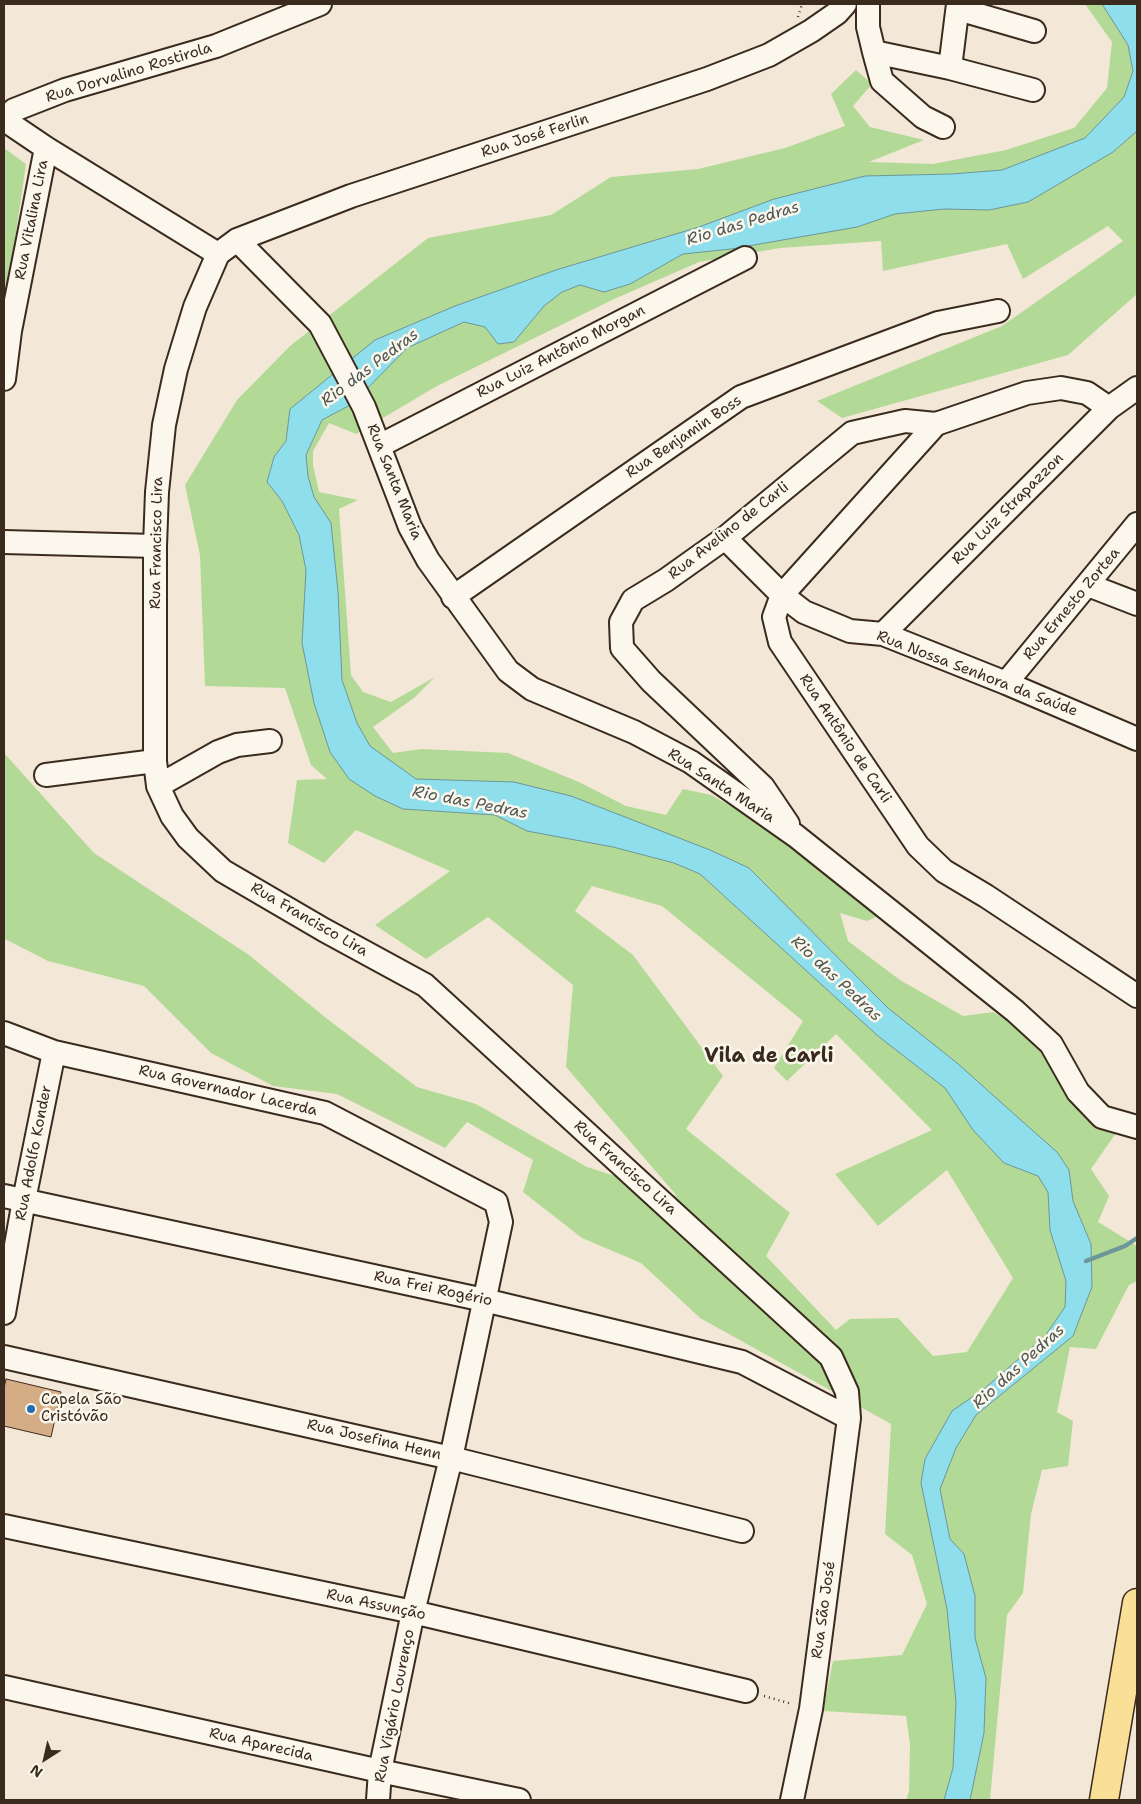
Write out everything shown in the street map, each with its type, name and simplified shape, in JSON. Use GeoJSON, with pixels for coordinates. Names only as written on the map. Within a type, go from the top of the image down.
{"type":"FeatureCollection","features":[{"type":"Feature","properties":{"kind":"main road"},"geometry":{"type":"LineString","coordinates":[[1104,1800],[1137,1603]]}},
{"type":"Feature","properties":{"kind":"street","name":"Rua Dorvalino Rostirola"},"geometry":{"type":"LineString","coordinates":[[218,254],[46,148],[9,123],[8,116],[14,110],[64,90],[216,46],[320,4]]}},
{"type":"Feature","properties":{"kind":"street","name":"Rua José Ferlin"},"geometry":{"type":"LineString","coordinates":[[218,254],[237,240],[351,196],[707,80],[768,55],[811,31],[837,13],[845,4]]}},
{"type":"Feature","properties":{"kind":"street"},"geometry":{"type":"LineString","coordinates":[[868,4],[868,27],[882,81],[923,116],[943,127]]}},
{"type":"Feature","properties":{"kind":"street"},"geometry":{"type":"LineString","coordinates":[[950,68],[958,6],[1034,31]]}},
{"type":"Feature","properties":{"kind":"street"},"geometry":{"type":"LineString","coordinates":[[874,52],[950,68],[1033,90]]}},
{"type":"Feature","properties":{"kind":"street","name":"Rua Vitalina Lira"},"geometry":{"type":"LineString","coordinates":[[4,380],[10,332],[46,148]]}},
{"type":"Feature","properties":{"kind":"street","name":"Rua Santa Maria"},"geometry":{"type":"LineString","coordinates":[[237,240],[320,324],[364,408],[410,527],[428,560],[453,597],[508,671],[532,689],[634,732],[691,762],[796,836],[1015,1011],[1051,1044],[1078,1092],[1102,1117],[1137,1127]]}},
{"type":"Feature","properties":{"kind":"street","name":"Rua Francisco Lira"},"geometry":{"type":"LineString","coordinates":[[218,254],[195,307],[176,369],[164,425],[157,492],[155,546],[156,761],[158,786],[172,816],[188,838],[223,871],[324,930],[425,985],[832,1357],[847,1392],[850,1418]]}},
{"type":"Feature","properties":{"kind":"street","name":"Rua Luiz Antônio Morgan"},"geometry":{"type":"LineString","coordinates":[[379,446],[744,258]]}},
{"type":"Feature","properties":{"kind":"street","name":"Rua Benjamin Boss"},"geometry":{"type":"LineString","coordinates":[[453,597],[742,397],[938,323],[998,311]]}},
{"type":"Feature","properties":{"kind":"street","name":"Rua Avelino de Carli"},"geometry":{"type":"LineString","coordinates":[[796,836],[763,786],[651,681],[622,648],[621,622],[634,600],[725,538],[852,433],[905,421],[936,424],[1027,393],[1061,388],[1087,393],[1109,408]]}},
{"type":"Feature","properties":{"kind":"street","name":"Rua Luiz Strapazzon"},"geometry":{"type":"LineString","coordinates":[[883,634],[1109,408],[1137,388]]}},
{"type":"Feature","properties":{"kind":"street","name":"Rua Antônio de Carli"},"geometry":{"type":"LineString","coordinates":[[936,424],[782,595],[774,618],[780,642],[918,846],[944,871],[986,896],[1137,996]]}},
{"type":"Feature","properties":{"kind":"street","name":"Rua Ernesto Zortea"},"geometry":{"type":"LineString","coordinates":[[1006,683],[1137,524]]}},
{"type":"Feature","properties":{"kind":"street","name":"Rua Nossa Senhora da Saúde"},"geometry":{"type":"LineString","coordinates":[[725,538],[782,595],[804,612],[850,631],[883,634],[1006,683],[1137,739]]}},
{"type":"Feature","properties":{"kind":"street"},"geometry":{"type":"LineString","coordinates":[[4,542],[155,546]]}},
{"type":"Feature","properties":{"kind":"street"},"geometry":{"type":"LineString","coordinates":[[1088,585],[1137,604]]}},
{"type":"Feature","properties":{"kind":"street"},"geometry":{"type":"LineString","coordinates":[[158,786],[218,752],[237,745],[270,742]]}},
{"type":"Feature","properties":{"kind":"street"},"geometry":{"type":"LineString","coordinates":[[46,775],[156,761]]}},
{"type":"Feature","properties":{"kind":"street"},"geometry":{"type":"LineString","coordinates":[[4,1015],[9,1035]]}},
{"type":"Feature","properties":{"kind":"street","name":"Rua Governador Lacerda"},"geometry":{"type":"LineString","coordinates":[[9,1035],[54,1052],[324,1113],[496,1202]]}},
{"type":"Feature","properties":{"kind":"street","name":"Rua Adolfo Konder"},"geometry":{"type":"LineString","coordinates":[[4,1313],[14,1198],[54,1052]]}},
{"type":"Feature","properties":{"kind":"street","name":"Rua Frei Rogério"},"geometry":{"type":"LineString","coordinates":[[14,1198],[484,1300],[742,1362],[850,1418]]}},
{"type":"Feature","properties":{"kind":"street","name":"Rua Vigário Lourenço"},"geometry":{"type":"LineString","coordinates":[[378,1800],[380,1771],[413,1612],[450,1458],[501,1222],[496,1202]]}},
{"type":"Feature","properties":{"kind":"street","name":"Rua Josefina Henn"},"geometry":{"type":"LineString","coordinates":[[4,1357],[450,1458],[742,1531]]}},
{"type":"Feature","properties":{"kind":"street","name":"Rua São José"},"geometry":{"type":"LineString","coordinates":[[792,1800],[811,1709],[850,1418]]}},
{"type":"Feature","properties":{"kind":"street","name":"Rua Assunção"},"geometry":{"type":"LineString","coordinates":[[4,1526],[413,1612],[746,1691]]}},
{"type":"Feature","properties":{"kind":"street","name":"Rua Aparecida"},"geometry":{"type":"LineString","coordinates":[[4,1687],[519,1800]]}},
{"type":"Feature","properties":{"kind":"path"},"geometry":{"type":"LineString","coordinates":[[746,1691],[811,1709]]}},
{"type":"Feature","properties":{"kind":"green space"},"geometry":{"type":"Polygon","coordinates":[[[1085,4],[1137,4],[1137,294],[1068,355],[842,418],[817,401],[1002,326],[1123,241],[1108,226],[1023,279],[1007,244],[883,271],[881,241],[780,248],[699,262],[612,300],[437,386],[356,434],[329,423],[313,451],[313,465],[319,492],[358,500],[339,509],[351,675],[363,692],[391,702],[435,677],[414,698],[373,727],[393,753],[421,749],[508,753],[579,782],[626,806],[666,815],[683,789],[711,795],[756,820],[883,914],[867,921],[840,913],[848,941],[900,980],[963,1016],[993,1012],[1039,1039],[1075,1105],[1116,1133],[1091,1169],[1109,1196],[1098,1222],[1137,1246],[1137,1281],[1129,1285],[1096,1349],[1070,1347],[1057,1412],[1073,1421],[1068,1466],[1042,1470],[1031,1514],[1023,1593],[1007,1615],[990,1800],[906,1800],[909,1791],[910,1744],[906,1716],[823,1711],[833,1661],[902,1655],[927,1604],[912,1555],[885,1534],[891,1424],[700,1318],[641,1263],[582,1238],[523,1192],[533,1160],[467,1122],[445,1148],[337,1094],[273,1086],[211,1053],[144,986],[48,961],[5,939],[4,753],[94,853],[249,955],[326,1018],[417,1087],[476,1104],[587,1167],[677,1196],[566,1067],[573,985],[488,917],[426,959],[375,925],[450,871],[356,830],[324,863],[288,843],[297,780],[327,779],[311,765],[285,688],[205,686],[200,555],[185,485],[237,400],[290,346],[428,238],[551,215],[611,177],[698,169],[785,148],[845,126],[831,94],[856,70],[872,84],[853,106],[870,127],[924,140],[869,162],[933,164],[1006,150],[1074,128],[1107,88],[1112,42],[1085,4]],[[592,886],[575,911],[633,955],[723,1076],[686,1129],[790,1213],[766,1256],[836,1330],[850,1319],[898,1318],[933,1356],[967,1352],[1013,1278],[947,1170],[878,1226],[835,1174],[932,1130],[836,1034],[787,1081],[774,1068],[803,1021],[662,906],[592,886]]]}},
{"type":"Feature","properties":{"kind":"green space"},"geometry":{"type":"Polygon","coordinates":[[[4,148],[26,164],[4,315],[4,148]]]}},
{"type":"Feature","properties":{"kind":"water","name":"Rio das Pedras"},"geometry":{"type":"Polygon","coordinates":[[[1102,4],[1137,4],[1137,131],[1113,152],[1028,202],[989,210],[944,209],[895,214],[857,227],[731,249],[683,254],[630,284],[604,292],[580,285],[562,292],[544,306],[514,342],[498,344],[485,327],[464,322],[407,348],[352,404],[322,420],[306,455],[308,476],[314,497],[331,523],[338,592],[342,680],[357,723],[370,746],[416,779],[514,782],[571,796],[710,850],[749,868],[888,1008],[957,1063],[1057,1152],[1069,1170],[1073,1201],[1091,1244],[1092,1287],[1073,1336],[976,1415],[956,1448],[940,1489],[950,1539],[964,1554],[975,1596],[975,1638],[986,1678],[984,1733],[970,1800],[944,1800],[953,1768],[956,1702],[947,1609],[921,1483],[925,1459],[952,1411],[984,1389],[1045,1336],[1065,1307],[1066,1281],[1050,1230],[1048,1192],[1038,1176],[1004,1163],[973,1130],[945,1088],[878,1036],[700,874],[674,863],[613,847],[527,831],[495,815],[403,809],[375,796],[349,779],[330,752],[314,703],[302,643],[306,570],[299,535],[282,501],[267,482],[274,457],[286,441],[290,409],[375,340],[455,306],[556,270],[699,227],[774,199],[865,176],[952,174],[1002,170],[1085,138],[1124,97],[1133,71],[1128,45],[1102,4]]]}},
{"type":"Feature","properties":{"kind":"building","name":"Capela São Cristóvão"},"geometry":{"type":"Polygon","coordinates":[[[6,1379],[61,1392],[51,1437],[4,1426],[4,1388],[6,1379]]]}},
{"type":"Feature","properties":{"kind":"waterway"},"geometry":{"type":"LineString","coordinates":[[1086,1261],[1125,1246],[1137,1238]]}},
{"type":"Feature","properties":{"kind":"place","name":"Capela São Cristóvão"},"geometry":{"type":"Point","coordinates":[31,1409]}},
{"type":"Feature","properties":{"kind":"district","name":"Vila de Carli"},"geometry":{"type":"Point","coordinates":[769,1057]}}]}
